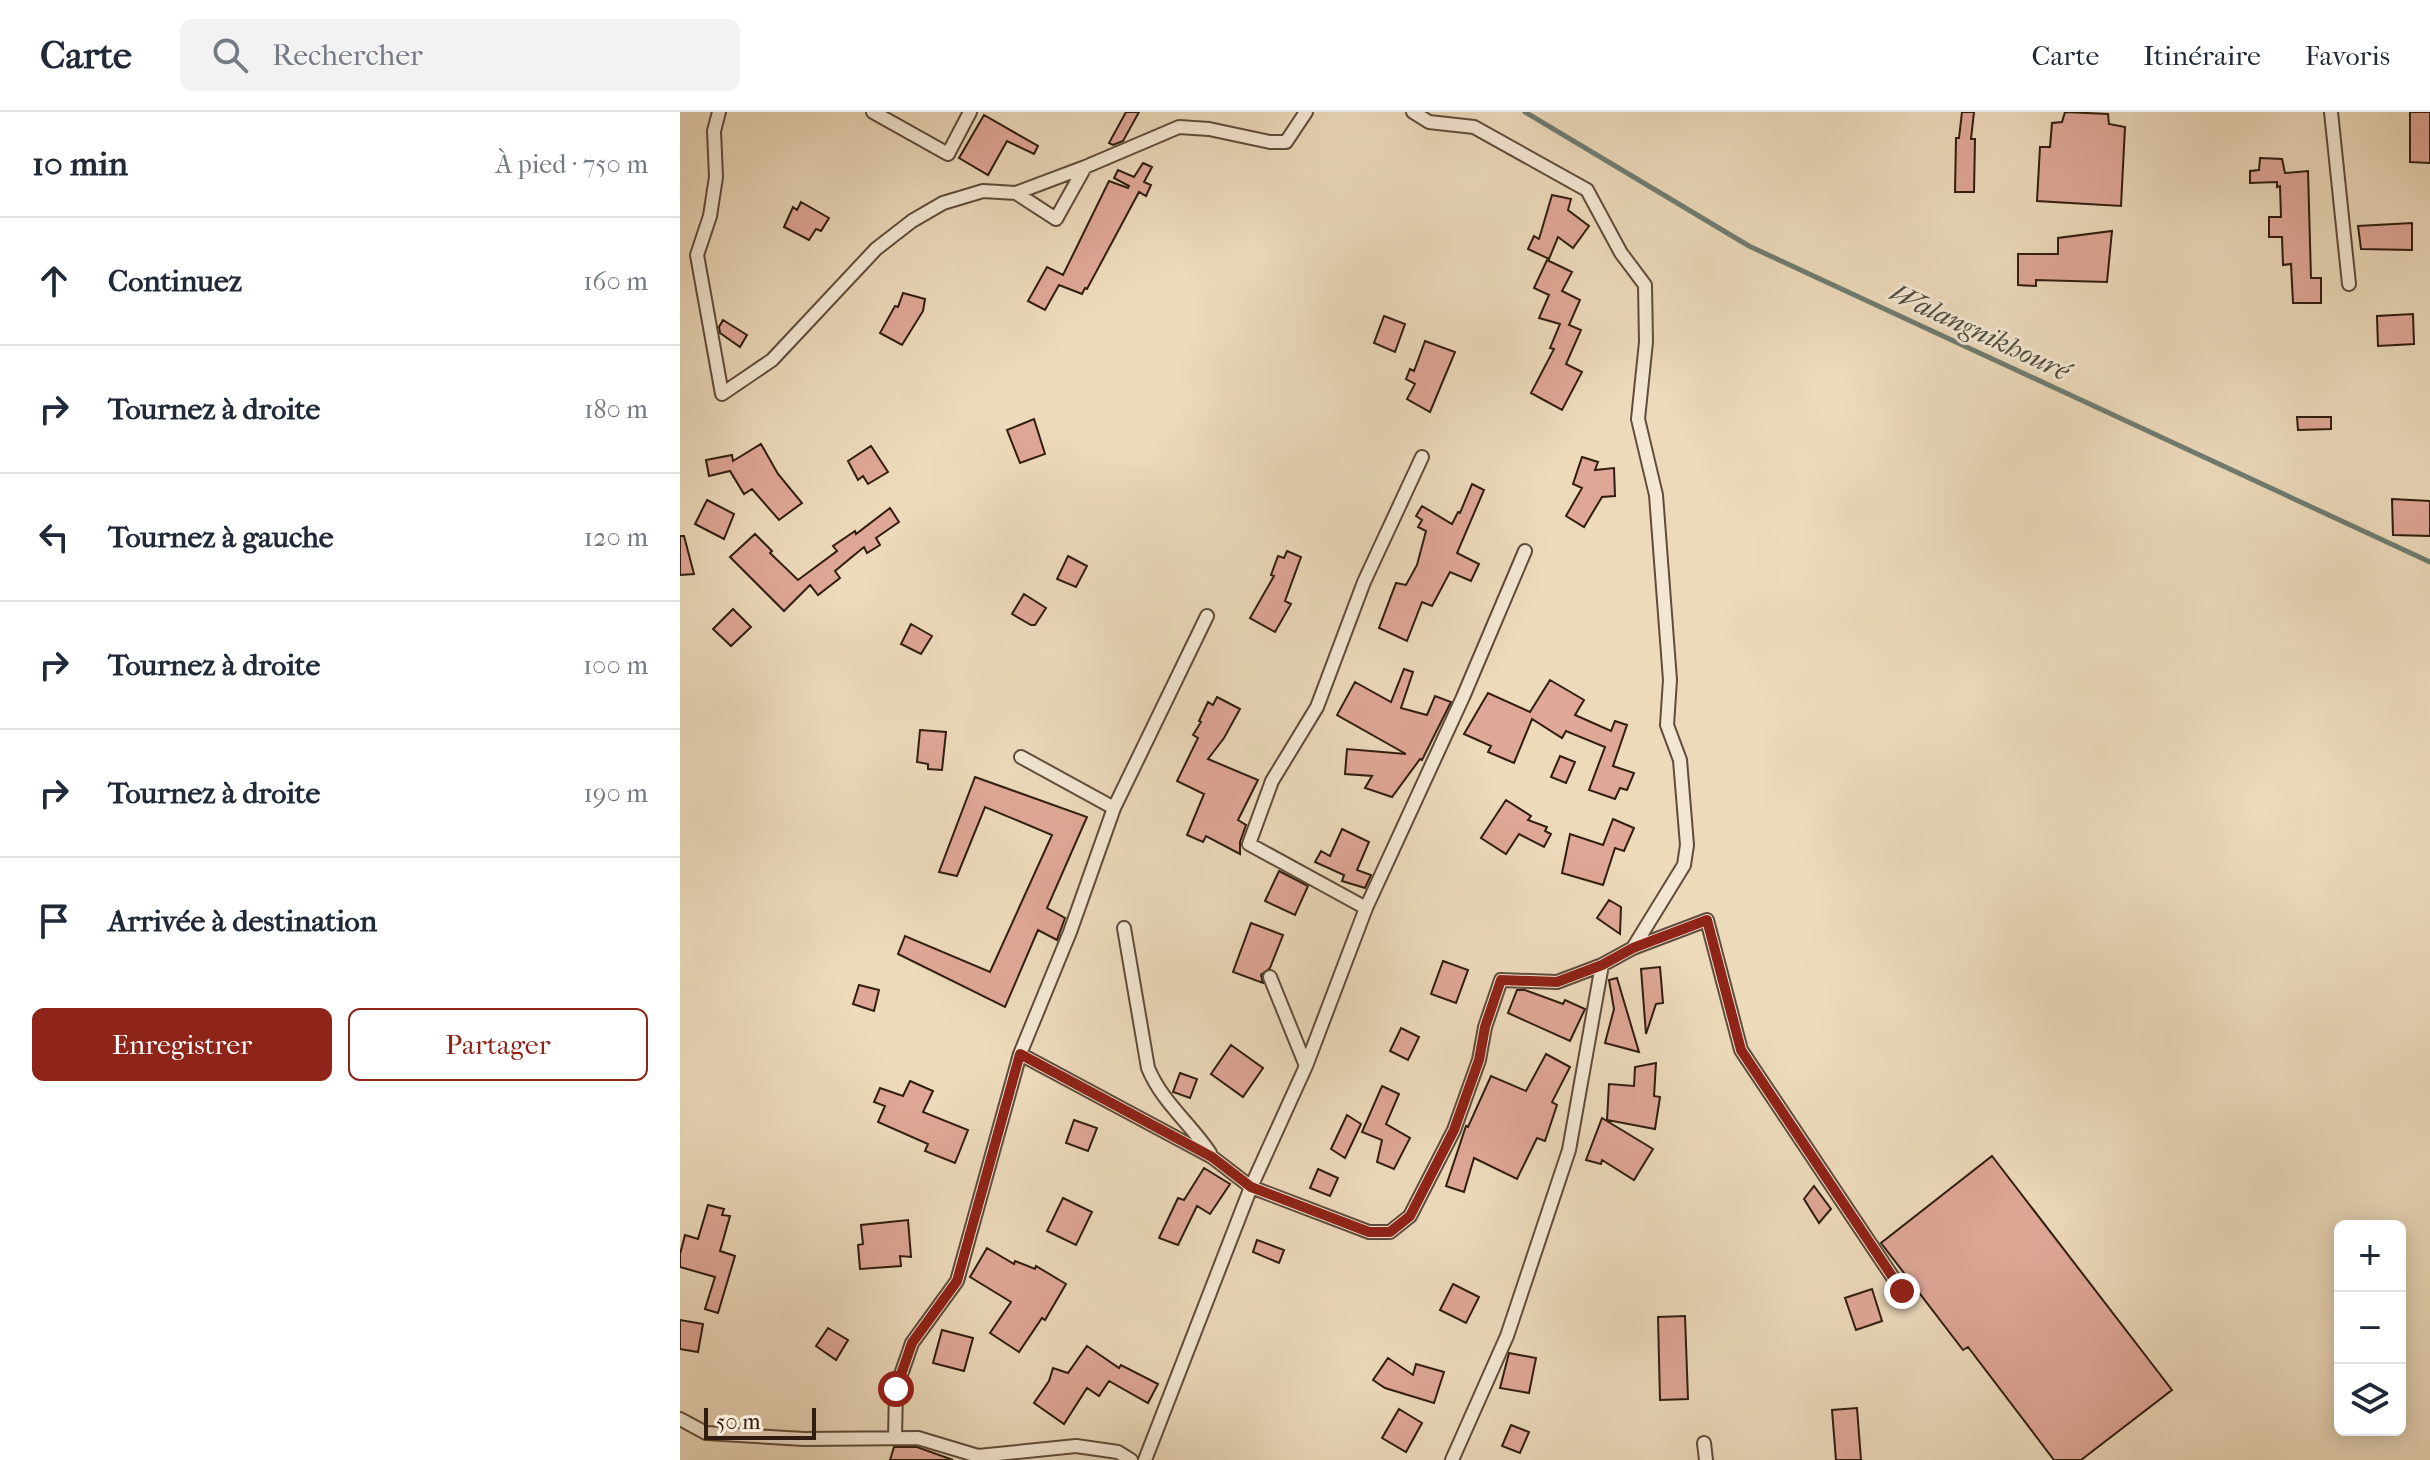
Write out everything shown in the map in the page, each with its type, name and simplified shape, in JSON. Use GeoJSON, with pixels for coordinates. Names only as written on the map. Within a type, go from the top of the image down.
{"type":"FeatureCollection","features":[{"type":"Feature","properties":{"kind":"street"},"geometry":{"type":"LineString","coordinates":[[719,112],[714,131],[716,177],[710,216],[697,255],[722,394],[772,360],[876,249],[912,221],[943,203],[983,191],[1016,193],[1179,127],[1286,142],[1306,112]]}},
{"type":"Feature","properties":{"kind":"street"},"geometry":{"type":"LineString","coordinates":[[873,112],[948,154],[970,112]]}},
{"type":"Feature","properties":{"kind":"street"},"geometry":{"type":"LineString","coordinates":[[1413,112],[1429,122],[1474,127],[1587,190],[1621,253],[1645,285],[1646,342],[1638,419],[1656,495],[1670,680],[1667,725],[1680,760],[1687,845],[1684,865],[1633,948]]}},
{"type":"Feature","properties":{"kind":"street"},"geometry":{"type":"LineString","coordinates":[[2331,112],[2349,284]]}},
{"type":"Feature","properties":{"kind":"street"},"geometry":{"type":"LineString","coordinates":[[1016,193],[1056,219],[1085,167]]}},
{"type":"Feature","properties":{"kind":"street"},"geometry":{"type":"LineString","coordinates":[[1366,908],[1249,844],[1272,781],[1317,707],[1364,582],[1422,457]]}},
{"type":"Feature","properties":{"kind":"street"},"geometry":{"type":"LineString","coordinates":[[1147,1459],[1251,1187],[1306,1066],[1366,908],[1463,697],[1525,551]]}},
{"type":"Feature","properties":{"kind":"street"},"geometry":{"type":"LineString","coordinates":[[895,1438],[896,1389],[912,1343],[957,1281],[1020,1054],[1070,932],[1114,808],[1207,616]]}},
{"type":"Feature","properties":{"kind":"street"},"geometry":{"type":"LineString","coordinates":[[1021,757],[1114,808]]}},
{"type":"Feature","properties":{"kind":"street"},"geometry":{"type":"LineString","coordinates":[[1020,1054],[1212,1157],[1251,1187],[1369,1232],[1390,1232],[1410,1216],[1454,1130],[1479,1060],[1485,1027],[1501,980],[1557,982],[1707,920],[1741,1050],[1902,1291]]}},
{"type":"Feature","properties":{"kind":"street"},"geometry":{"type":"LineString","coordinates":[[1124,928],[1148,1068],[1167,1104],[1188,1123],[1212,1157]]}},
{"type":"Feature","properties":{"kind":"street"},"geometry":{"type":"LineString","coordinates":[[1452,1460],[1507,1336],[1569,1150],[1602,965]]}},
{"type":"Feature","properties":{"kind":"street"},"geometry":{"type":"LineString","coordinates":[[1270,977],[1306,1066]]}},
{"type":"Feature","properties":{"kind":"street"},"geometry":{"type":"LineString","coordinates":[[680,1419],[706,1433],[804,1439],[918,1438],[978,1456],[1076,1446],[1118,1452],[1131,1460]]}},
{"type":"Feature","properties":{"kind":"street"},"geometry":{"type":"LineString","coordinates":[[1704,1443],[1706,1460]]}},
{"type":"Feature","properties":{"kind":"building"},"geometry":{"type":"Polygon","coordinates":[[[1126,112],[1139,112],[1123,141],[1113,145],[1109,143],[1126,112]]]}},
{"type":"Feature","properties":{"kind":"building"},"geometry":{"type":"Polygon","coordinates":[[[1962,112],[1974,112],[1971,139],[1975,139],[1974,192],[1955,192],[1956,138],[1959,138],[1962,112]]]}},
{"type":"Feature","properties":{"kind":"building"},"geometry":{"type":"Polygon","coordinates":[[[2065,112],[2108,114],[2109,124],[2125,127],[2121,206],[2037,201],[2040,147],[2050,147],[2052,123],[2062,122],[2065,112]]]}},
{"type":"Feature","properties":{"kind":"building"},"geometry":{"type":"Polygon","coordinates":[[[2410,112],[2430,112],[2430,163],[2410,162],[2410,112]]]}},
{"type":"Feature","properties":{"kind":"building"},"geometry":{"type":"Polygon","coordinates":[[[984,115],[1038,146],[1034,154],[1007,141],[988,175],[959,158],[984,115]]]}},
{"type":"Feature","properties":{"kind":"building"},"geometry":{"type":"Polygon","coordinates":[[[2260,158],[2282,159],[2285,173],[2308,171],[2311,278],[2321,278],[2321,303],[2293,303],[2291,264],[2283,265],[2282,237],[2269,237],[2269,217],[2281,217],[2280,186],[2277,187],[2277,182],[2250,183],[2250,171],[2259,170],[2260,158]]]}},
{"type":"Feature","properties":{"kind":"building"},"geometry":{"type":"Polygon","coordinates":[[[1143,163],[1152,167],[1144,182],[1151,185],[1146,196],[1139,192],[1087,289],[1082,294],[1059,285],[1045,310],[1028,301],[1047,267],[1063,275],[1109,181],[1128,188],[1114,178],[1118,170],[1134,177],[1143,163]]]}},
{"type":"Feature","properties":{"kind":"building"},"geometry":{"type":"Polygon","coordinates":[[[1552,195],[1571,199],[1568,210],[1589,226],[1573,248],[1558,237],[1549,259],[1528,249],[1534,236],[1539,239],[1552,195]]]}},
{"type":"Feature","properties":{"kind":"building"},"geometry":{"type":"Polygon","coordinates":[[[801,202],[829,218],[821,231],[816,229],[809,240],[784,227],[793,207],[797,210],[801,202]]]}},
{"type":"Feature","properties":{"kind":"building"},"geometry":{"type":"Polygon","coordinates":[[[2412,223],[2412,250],[2361,249],[2358,226],[2412,223]]]}},
{"type":"Feature","properties":{"kind":"building"},"geometry":{"type":"Polygon","coordinates":[[[2112,231],[2107,282],[2036,280],[2036,286],[2018,285],[2018,254],[2058,254],[2058,238],[2112,231]]]}},
{"type":"Feature","properties":{"kind":"building"},"geometry":{"type":"Polygon","coordinates":[[[1547,260],[1572,272],[1562,291],[1580,300],[1569,325],[1581,330],[1566,364],[1582,372],[1562,410],[1531,393],[1554,349],[1550,348],[1560,324],[1539,318],[1549,295],[1534,288],[1547,260]]]}},
{"type":"Feature","properties":{"kind":"building"},"geometry":{"type":"Polygon","coordinates":[[[903,293],[925,299],[923,311],[902,345],[880,333],[895,306],[898,307],[903,293]]]}},
{"type":"Feature","properties":{"kind":"building"},"geometry":{"type":"Polygon","coordinates":[[[2413,314],[2414,344],[2378,346],[2377,316],[2413,314]]]}},
{"type":"Feature","properties":{"kind":"building"},"geometry":{"type":"Polygon","coordinates":[[[1384,316],[1405,324],[1395,352],[1374,343],[1384,316]]]}},
{"type":"Feature","properties":{"kind":"building"},"geometry":{"type":"Polygon","coordinates":[[[723,320],[747,335],[740,347],[720,333],[723,320]]]}},
{"type":"Feature","properties":{"kind":"building"},"geometry":{"type":"Polygon","coordinates":[[[1425,341],[1455,352],[1430,412],[1407,399],[1415,384],[1406,379],[1410,369],[1414,371],[1425,341]]]}},
{"type":"Feature","properties":{"kind":"building"},"geometry":{"type":"Polygon","coordinates":[[[2297,417],[2331,417],[2331,429],[2298,430],[2297,417]]]}},
{"type":"Feature","properties":{"kind":"building"},"geometry":{"type":"Polygon","coordinates":[[[1034,419],[1045,454],[1020,463],[1007,430],[1034,419]]]}},
{"type":"Feature","properties":{"kind":"building"},"geometry":{"type":"Polygon","coordinates":[[[761,444],[778,474],[802,503],[779,520],[752,489],[744,494],[730,471],[709,476],[706,460],[732,455],[733,461],[761,444]]]}},
{"type":"Feature","properties":{"kind":"building"},"geometry":{"type":"Polygon","coordinates":[[[871,446],[888,472],[868,484],[863,476],[858,480],[848,461],[871,446]]]}},
{"type":"Feature","properties":{"kind":"building"},"geometry":{"type":"Polygon","coordinates":[[[1582,457],[1598,462],[1595,470],[1614,468],[1615,496],[1602,497],[1584,527],[1566,516],[1582,488],[1573,484],[1582,457]]]}},
{"type":"Feature","properties":{"kind":"building"},"geometry":{"type":"Polygon","coordinates":[[[1472,484],[1484,490],[1457,553],[1479,564],[1471,581],[1450,572],[1432,606],[1422,602],[1407,641],[1379,628],[1396,583],[1406,585],[1417,565],[1426,531],[1418,527],[1422,520],[1416,516],[1422,506],[1452,524],[1472,484]]]}},
{"type":"Feature","properties":{"kind":"building"},"geometry":{"type":"Polygon","coordinates":[[[2392,499],[2430,501],[2430,536],[2393,535],[2392,499]]]}},
{"type":"Feature","properties":{"kind":"building"},"geometry":{"type":"Polygon","coordinates":[[[707,500],[734,514],[724,539],[695,524],[707,500]]]}},
{"type":"Feature","properties":{"kind":"building"},"geometry":{"type":"Polygon","coordinates":[[[890,508],[899,522],[876,538],[880,545],[867,553],[864,547],[835,571],[840,578],[818,595],[810,585],[784,611],[730,557],[755,534],[798,580],[837,551],[833,546],[855,531],[856,534],[890,508]]]}},
{"type":"Feature","properties":{"kind":"building"},"geometry":{"type":"Polygon","coordinates":[[[680,536],[684,536],[694,574],[680,575],[680,536]]]}},
{"type":"Feature","properties":{"kind":"building"},"geometry":{"type":"Polygon","coordinates":[[[1287,551],[1301,557],[1285,601],[1291,604],[1275,632],[1250,618],[1274,576],[1271,575],[1278,556],[1284,558],[1287,551]]]}},
{"type":"Feature","properties":{"kind":"building"},"geometry":{"type":"Polygon","coordinates":[[[1068,556],[1087,566],[1076,587],[1057,579],[1068,556]]]}},
{"type":"Feature","properties":{"kind":"building"},"geometry":{"type":"Polygon","coordinates":[[[1024,594],[1046,608],[1035,625],[1012,614],[1024,594]]]}},
{"type":"Feature","properties":{"kind":"building"},"geometry":{"type":"Polygon","coordinates":[[[733,609],[751,627],[731,646],[713,629],[733,609]]]}},
{"type":"Feature","properties":{"kind":"building"},"geometry":{"type":"Polygon","coordinates":[[[911,624],[932,636],[921,654],[901,644],[911,624]]]}},
{"type":"Feature","properties":{"kind":"building"},"geometry":{"type":"Polygon","coordinates":[[[1404,669],[1413,672],[1401,708],[1427,715],[1435,696],[1451,702],[1422,760],[1392,797],[1365,788],[1372,776],[1345,774],[1347,749],[1406,754],[1337,715],[1355,682],[1391,702],[1404,669]]]}},
{"type":"Feature","properties":{"kind":"building"},"geometry":{"type":"Polygon","coordinates":[[[1550,680],[1584,700],[1575,715],[1611,731],[1615,721],[1627,725],[1613,766],[1634,773],[1627,790],[1620,788],[1615,799],[1589,790],[1605,747],[1566,731],[1562,738],[1532,719],[1514,763],[1488,752],[1491,746],[1464,734],[1488,693],[1530,712],[1550,680]]]}},
{"type":"Feature","properties":{"kind":"building"},"geometry":{"type":"Polygon","coordinates":[[[1217,697],[1240,709],[1208,759],[1258,780],[1238,820],[1246,825],[1240,842],[1240,854],[1206,836],[1203,842],[1187,835],[1204,794],[1177,781],[1198,738],[1193,735],[1208,702],[1213,705],[1217,697]]]}},
{"type":"Feature","properties":{"kind":"building"},"geometry":{"type":"Polygon","coordinates":[[[920,730],[946,732],[942,770],[928,769],[928,764],[917,762],[920,730]]]}},
{"type":"Feature","properties":{"kind":"building"},"geometry":{"type":"Polygon","coordinates":[[[1560,756],[1575,762],[1566,783],[1551,777],[1560,756]]]}},
{"type":"Feature","properties":{"kind":"building"},"geometry":{"type":"Polygon","coordinates":[[[975,777],[1087,817],[1047,908],[1065,918],[1057,940],[1038,930],[1005,1007],[898,954],[905,936],[990,972],[1052,835],[985,807],[957,876],[939,872],[975,777]]]}},
{"type":"Feature","properties":{"kind":"building"},"geometry":{"type":"Polygon","coordinates":[[[1506,800],[1531,816],[1528,820],[1547,827],[1545,831],[1551,834],[1544,847],[1519,834],[1506,854],[1481,838],[1506,800]]]}},
{"type":"Feature","properties":{"kind":"building"},"geometry":{"type":"Polygon","coordinates":[[[1613,819],[1634,828],[1624,851],[1615,848],[1603,885],[1562,873],[1570,834],[1603,845],[1613,819]]]}},
{"type":"Feature","properties":{"kind":"building"},"geometry":{"type":"Polygon","coordinates":[[[1342,829],[1369,842],[1357,870],[1371,875],[1365,888],[1342,881],[1344,875],[1315,862],[1321,851],[1330,856],[1342,829]]]}},
{"type":"Feature","properties":{"kind":"building"},"geometry":{"type":"Polygon","coordinates":[[[1279,871],[1308,886],[1295,915],[1265,901],[1279,871]]]}},
{"type":"Feature","properties":{"kind":"building"},"geometry":{"type":"Polygon","coordinates":[[[1609,900],[1621,907],[1620,934],[1597,918],[1609,900]]]}},
{"type":"Feature","properties":{"kind":"building"},"geometry":{"type":"Polygon","coordinates":[[[1251,923],[1283,935],[1270,968],[1261,975],[1263,983],[1233,972],[1251,923]]]}},
{"type":"Feature","properties":{"kind":"building"},"geometry":{"type":"Polygon","coordinates":[[[1443,961],[1468,970],[1456,1003],[1431,994],[1443,961]]]}},
{"type":"Feature","properties":{"kind":"building"},"geometry":{"type":"Polygon","coordinates":[[[1660,967],[1663,1003],[1656,1004],[1646,1034],[1641,969],[1660,967]]]}},
{"type":"Feature","properties":{"kind":"building"},"geometry":{"type":"Polygon","coordinates":[[[1617,978],[1639,1052],[1605,1043],[1614,1009],[1609,980],[1617,978]]]}},
{"type":"Feature","properties":{"kind":"building"},"geometry":{"type":"Polygon","coordinates":[[[859,985],[879,990],[874,1011],[853,1004],[859,985]]]}},
{"type":"Feature","properties":{"kind":"building"},"geometry":{"type":"Polygon","coordinates":[[[1517,990],[1563,1004],[1565,1000],[1585,1009],[1570,1041],[1508,1013],[1517,990]]]}},
{"type":"Feature","properties":{"kind":"building"},"geometry":{"type":"Polygon","coordinates":[[[1401,1028],[1419,1037],[1408,1060],[1390,1051],[1401,1028]]]}},
{"type":"Feature","properties":{"kind":"building"},"geometry":{"type":"Polygon","coordinates":[[[1231,1045],[1263,1068],[1243,1097],[1211,1074],[1231,1045]]]}},
{"type":"Feature","properties":{"kind":"building"},"geometry":{"type":"Polygon","coordinates":[[[1546,1054],[1570,1067],[1552,1102],[1557,1105],[1545,1141],[1537,1138],[1517,1179],[1474,1158],[1464,1192],[1446,1186],[1466,1126],[1491,1076],[1526,1091],[1546,1054]]]}},
{"type":"Feature","properties":{"kind":"building"},"geometry":{"type":"Polygon","coordinates":[[[1656,1063],[1654,1096],[1660,1097],[1655,1129],[1607,1120],[1609,1084],[1634,1086],[1635,1067],[1656,1063]]]}},
{"type":"Feature","properties":{"kind":"building"},"geometry":{"type":"Polygon","coordinates":[[[1180,1073],[1197,1079],[1190,1098],[1173,1092],[1180,1073]]]}},
{"type":"Feature","properties":{"kind":"building"},"geometry":{"type":"Polygon","coordinates":[[[910,1081],[933,1091],[923,1112],[968,1130],[955,1163],[925,1151],[928,1144],[878,1122],[885,1106],[874,1102],[880,1088],[903,1096],[910,1081]]]}},
{"type":"Feature","properties":{"kind":"building"},"geometry":{"type":"Polygon","coordinates":[[[1382,1086],[1399,1094],[1386,1124],[1410,1138],[1394,1169],[1377,1162],[1382,1140],[1362,1132],[1382,1086]]]}},
{"type":"Feature","properties":{"kind":"building"},"geometry":{"type":"Polygon","coordinates":[[[1347,1115],[1361,1124],[1345,1158],[1331,1149],[1347,1115]]]}},
{"type":"Feature","properties":{"kind":"building"},"geometry":{"type":"Polygon","coordinates":[[[1602,1118],[1653,1149],[1634,1180],[1602,1160],[1601,1164],[1586,1160],[1602,1118]]]}},
{"type":"Feature","properties":{"kind":"building"},"geometry":{"type":"Polygon","coordinates":[[[1074,1120],[1097,1128],[1088,1151],[1066,1143],[1074,1120]]]}},
{"type":"Feature","properties":{"kind":"building"},"geometry":{"type":"Polygon","coordinates":[[[1992,1156],[2172,1390],[2081,1460],[2054,1460],[1968,1347],[1963,1350],[1881,1243],[1992,1156]]]}},
{"type":"Feature","properties":{"kind":"building"},"geometry":{"type":"Polygon","coordinates":[[[1204,1168],[1230,1184],[1210,1214],[1197,1206],[1178,1245],[1159,1238],[1178,1198],[1184,1200],[1204,1168]]]}},
{"type":"Feature","properties":{"kind":"building"},"geometry":{"type":"Polygon","coordinates":[[[1318,1169],[1338,1178],[1330,1196],[1310,1188],[1318,1169]]]}},
{"type":"Feature","properties":{"kind":"building"},"geometry":{"type":"Polygon","coordinates":[[[1814,1186],[1831,1209],[1819,1223],[1804,1199],[1814,1186]]]}},
{"type":"Feature","properties":{"kind":"building"},"geometry":{"type":"Polygon","coordinates":[[[1063,1198],[1092,1212],[1076,1245],[1047,1231],[1063,1198]]]}},
{"type":"Feature","properties":{"kind":"building"},"geometry":{"type":"Polygon","coordinates":[[[708,1205],[724,1209],[722,1215],[730,1216],[720,1251],[735,1256],[718,1313],[705,1309],[715,1277],[680,1267],[685,1235],[698,1239],[708,1205]]]}},
{"type":"Feature","properties":{"kind":"building"},"geometry":{"type":"Polygon","coordinates":[[[908,1220],[911,1257],[900,1256],[901,1266],[860,1269],[858,1245],[863,1244],[861,1225],[908,1220]]]}},
{"type":"Feature","properties":{"kind":"building"},"geometry":{"type":"Polygon","coordinates":[[[1257,1240],[1284,1250],[1279,1263],[1253,1252],[1257,1240]]]}},
{"type":"Feature","properties":{"kind":"building"},"geometry":{"type":"Polygon","coordinates":[[[987,1248],[1014,1264],[1015,1261],[1035,1269],[1036,1266],[1066,1284],[1045,1320],[1042,1318],[1019,1352],[990,1333],[1011,1302],[970,1277],[987,1248]]]}},
{"type":"Feature","properties":{"kind":"building"},"geometry":{"type":"Polygon","coordinates":[[[1453,1284],[1479,1297],[1466,1323],[1440,1310],[1453,1284]]]}},
{"type":"Feature","properties":{"kind":"building"},"geometry":{"type":"Polygon","coordinates":[[[1872,1289],[1882,1321],[1856,1330],[1845,1298],[1872,1289]]]}},
{"type":"Feature","properties":{"kind":"building"},"geometry":{"type":"Polygon","coordinates":[[[1685,1316],[1688,1399],[1660,1400],[1658,1317],[1685,1316]]]}},
{"type":"Feature","properties":{"kind":"building"},"geometry":{"type":"Polygon","coordinates":[[[680,1320],[703,1324],[698,1352],[680,1349],[680,1320]]]}},
{"type":"Feature","properties":{"kind":"building"},"geometry":{"type":"Polygon","coordinates":[[[828,1328],[848,1340],[836,1360],[816,1346],[828,1328]]]}},
{"type":"Feature","properties":{"kind":"building"},"geometry":{"type":"Polygon","coordinates":[[[942,1330],[973,1338],[964,1371],[933,1363],[942,1330]]]}},
{"type":"Feature","properties":{"kind":"building"},"geometry":{"type":"Polygon","coordinates":[[[1087,1346],[1119,1368],[1121,1365],[1158,1384],[1148,1403],[1109,1381],[1099,1396],[1087,1388],[1064,1424],[1034,1403],[1049,1381],[1053,1368],[1068,1373],[1087,1346]]]}},
{"type":"Feature","properties":{"kind":"building"},"geometry":{"type":"Polygon","coordinates":[[[1509,1353],[1536,1358],[1529,1393],[1500,1388],[1509,1353]]]}},
{"type":"Feature","properties":{"kind":"building"},"geometry":{"type":"Polygon","coordinates":[[[1388,1358],[1413,1375],[1416,1364],[1444,1372],[1434,1403],[1385,1388],[1373,1380],[1388,1358]]]}},
{"type":"Feature","properties":{"kind":"building"},"geometry":{"type":"Polygon","coordinates":[[[1857,1408],[1861,1460],[1836,1460],[1832,1410],[1857,1408]]]}},
{"type":"Feature","properties":{"kind":"building"},"geometry":{"type":"Polygon","coordinates":[[[1399,1409],[1422,1423],[1406,1452],[1382,1438],[1399,1409]]]}},
{"type":"Feature","properties":{"kind":"building"},"geometry":{"type":"Polygon","coordinates":[[[1511,1425],[1529,1432],[1520,1453],[1502,1446],[1511,1425]]]}},
{"type":"Feature","properties":{"kind":"building"},"geometry":{"type":"Polygon","coordinates":[[[894,1447],[917,1447],[953,1460],[890,1460],[894,1447]]]}},
{"type":"Feature","properties":{"kind":"waterway","name":"Walangnikhouré"},"geometry":{"type":"LineString","coordinates":[[1525,112],[1749,246],[2430,562]]}},
{"type":"Feature","properties":{"kind":"route"},"geometry":{"type":"LineString","coordinates":[[896,1389],[912,1343],[957,1281],[1020,1054],[1212,1157],[1251,1187],[1369,1232],[1390,1232],[1410,1216],[1454,1130],[1479,1060],[1485,1027],[1501,980],[1557,982],[1707,920],[1741,1050],[1902,1291]]}}]}
